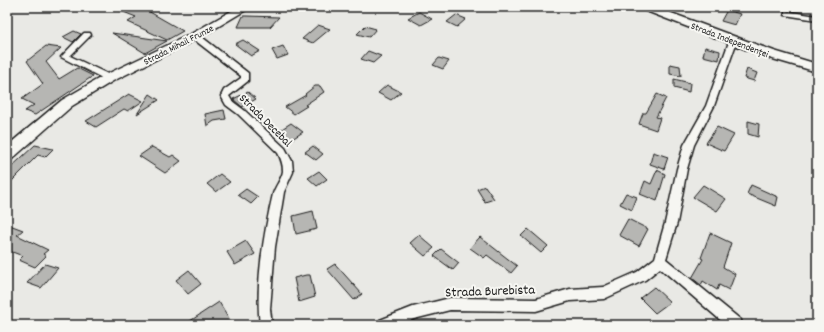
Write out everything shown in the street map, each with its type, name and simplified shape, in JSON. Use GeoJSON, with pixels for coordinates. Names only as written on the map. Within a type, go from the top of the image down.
{"type":"FeatureCollection","features":[{"type":"Feature","properties":{"kind":"street","name":"Strada Mihail Frunze"},"geometry":{"type":"LineString","coordinates":[[7,155],[42,122],[61,108],[109,78],[195,36],[246,7]]}},
{"type":"Feature","properties":{"kind":"street","name":"Strada Independenței"},"geometry":{"type":"LineString","coordinates":[[645,7],[733,41],[817,68]]}},
{"type":"Feature","properties":{"kind":"street"},"geometry":{"type":"LineString","coordinates":[[788,13],[817,18]]}},
{"type":"Feature","properties":{"kind":"street"},"geometry":{"type":"LineString","coordinates":[[87,35],[65,57],[109,78]]}},
{"type":"Feature","properties":{"kind":"street","name":"Strada Decebal"},"geometry":{"type":"LineString","coordinates":[[195,36],[245,74],[245,79],[226,92],[225,96],[229,103],[241,112],[282,151],[287,161],[288,172],[279,192],[269,247],[264,309],[266,325]]}},
{"type":"Feature","properties":{"kind":"street"},"geometry":{"type":"LineString","coordinates":[[733,41],[710,106],[689,145],[682,169],[671,223],[660,261],[736,325]]}},
{"type":"Feature","properties":{"kind":"street","name":"Strada Burebista"},"geometry":{"type":"LineString","coordinates":[[385,325],[413,313],[450,304],[536,306],[570,295],[604,293],[641,276],[660,261]]}},
{"type":"Feature","properties":{"kind":"building"},"geometry":{"type":"Polygon","coordinates":[[[111,7],[141,7],[183,31],[167,40],[128,22],[136,17],[111,7]]]}},
{"type":"Feature","properties":{"kind":"building"},"geometry":{"type":"Polygon","coordinates":[[[727,10],[740,14],[735,25],[721,21],[727,10]]]}},
{"type":"Feature","properties":{"kind":"building"},"geometry":{"type":"Polygon","coordinates":[[[419,12],[432,19],[421,25],[408,18],[419,12]]]}},
{"type":"Feature","properties":{"kind":"building"},"geometry":{"type":"Polygon","coordinates":[[[456,15],[466,19],[457,27],[447,22],[456,15]]]}},
{"type":"Feature","properties":{"kind":"building"},"geometry":{"type":"Polygon","coordinates":[[[243,16],[279,17],[270,27],[238,27],[243,16]]]}},
{"type":"Feature","properties":{"kind":"building"},"geometry":{"type":"Polygon","coordinates":[[[318,25],[330,29],[313,43],[302,39],[318,25]]]}},
{"type":"Feature","properties":{"kind":"building"},"geometry":{"type":"Polygon","coordinates":[[[365,26],[376,29],[369,37],[357,34],[365,26]]]}},
{"type":"Feature","properties":{"kind":"building"},"geometry":{"type":"Polygon","coordinates":[[[74,31],[81,34],[73,42],[63,37],[74,31]]]}},
{"type":"Feature","properties":{"kind":"building"},"geometry":{"type":"Polygon","coordinates":[[[112,33],[167,41],[145,53],[112,33]]]}},
{"type":"Feature","properties":{"kind":"building"},"geometry":{"type":"Polygon","coordinates":[[[243,40],[260,51],[251,56],[235,44],[243,40]]]}},
{"type":"Feature","properties":{"kind":"building"},"geometry":{"type":"Polygon","coordinates":[[[46,46],[61,48],[46,62],[59,79],[77,68],[93,76],[35,115],[25,111],[34,105],[22,99],[43,84],[27,61],[46,46]]]}},
{"type":"Feature","properties":{"kind":"building"},"geometry":{"type":"Polygon","coordinates":[[[283,46],[288,55],[277,59],[272,50],[283,46]]]}},
{"type":"Feature","properties":{"kind":"building"},"geometry":{"type":"Polygon","coordinates":[[[705,47],[720,51],[719,60],[703,56],[705,47]]]}},
{"type":"Feature","properties":{"kind":"building"},"geometry":{"type":"Polygon","coordinates":[[[368,51],[381,56],[373,63],[361,59],[368,51]]]}},
{"type":"Feature","properties":{"kind":"building"},"geometry":{"type":"Polygon","coordinates":[[[439,58],[449,61],[443,69],[433,65],[439,58]]]}},
{"type":"Feature","properties":{"kind":"building"},"geometry":{"type":"Polygon","coordinates":[[[670,64],[680,66],[681,76],[670,74],[670,64]]]}},
{"type":"Feature","properties":{"kind":"building"},"geometry":{"type":"Polygon","coordinates":[[[747,69],[757,73],[754,81],[744,78],[747,69]]]}},
{"type":"Feature","properties":{"kind":"building"},"geometry":{"type":"Polygon","coordinates":[[[674,79],[690,83],[689,92],[674,88],[674,79]]]}},
{"type":"Feature","properties":{"kind":"building"},"geometry":{"type":"Polygon","coordinates":[[[387,85],[401,92],[391,100],[378,93],[387,85]]]}},
{"type":"Feature","properties":{"kind":"building"},"geometry":{"type":"Polygon","coordinates":[[[315,86],[320,86],[324,92],[305,105],[307,106],[294,114],[285,107],[306,95],[305,94],[315,86]]]}},
{"type":"Feature","properties":{"kind":"building"},"geometry":{"type":"Polygon","coordinates":[[[248,92],[256,99],[242,107],[233,99],[248,92]]]}},
{"type":"Feature","properties":{"kind":"building"},"geometry":{"type":"Polygon","coordinates":[[[129,94],[143,101],[128,111],[124,109],[96,127],[86,121],[129,94]]]}},
{"type":"Feature","properties":{"kind":"building"},"geometry":{"type":"Polygon","coordinates":[[[150,94],[159,100],[137,114],[150,94]]]}},
{"type":"Feature","properties":{"kind":"building"},"geometry":{"type":"Polygon","coordinates":[[[657,94],[666,98],[656,117],[660,118],[656,130],[639,124],[643,113],[646,113],[657,94]]]}},
{"type":"Feature","properties":{"kind":"building"},"geometry":{"type":"Polygon","coordinates":[[[224,110],[226,119],[214,121],[207,126],[205,114],[224,110]]]}},
{"type":"Feature","properties":{"kind":"building"},"geometry":{"type":"Polygon","coordinates":[[[748,121],[759,124],[758,137],[748,134],[748,121]]]}},
{"type":"Feature","properties":{"kind":"building"},"geometry":{"type":"Polygon","coordinates":[[[291,123],[303,132],[289,141],[277,132],[291,123]]]}},
{"type":"Feature","properties":{"kind":"building"},"geometry":{"type":"Polygon","coordinates":[[[717,127],[734,135],[724,151],[706,143],[717,127]]]}},
{"type":"Feature","properties":{"kind":"building"},"geometry":{"type":"Polygon","coordinates":[[[35,145],[53,149],[45,157],[38,155],[7,186],[7,171],[35,145]]]}},
{"type":"Feature","properties":{"kind":"building"},"geometry":{"type":"Polygon","coordinates":[[[313,146],[323,154],[316,160],[305,152],[313,146]]]}},
{"type":"Feature","properties":{"kind":"building"},"geometry":{"type":"Polygon","coordinates":[[[152,147],[170,157],[173,155],[181,161],[165,173],[139,156],[152,147]]]}},
{"type":"Feature","properties":{"kind":"building"},"geometry":{"type":"Polygon","coordinates":[[[653,152],[668,157],[664,169],[650,164],[653,152]]]}},
{"type":"Feature","properties":{"kind":"building"},"geometry":{"type":"Polygon","coordinates":[[[657,170],[665,174],[657,201],[640,194],[645,181],[651,184],[657,170]]]}},
{"type":"Feature","properties":{"kind":"building"},"geometry":{"type":"Polygon","coordinates":[[[319,171],[327,179],[317,186],[308,178],[319,171]]]}},
{"type":"Feature","properties":{"kind":"building"},"geometry":{"type":"Polygon","coordinates":[[[220,174],[230,182],[216,192],[207,184],[220,174]]]}},
{"type":"Feature","properties":{"kind":"building"},"geometry":{"type":"Polygon","coordinates":[[[703,185],[726,199],[717,211],[693,197],[703,185]]]}},
{"type":"Feature","properties":{"kind":"building"},"geometry":{"type":"Polygon","coordinates":[[[751,185],[778,197],[776,206],[747,194],[751,185]]]}},
{"type":"Feature","properties":{"kind":"building"},"geometry":{"type":"Polygon","coordinates":[[[485,186],[494,199],[485,202],[477,189],[485,186]]]}},
{"type":"Feature","properties":{"kind":"building"},"geometry":{"type":"Polygon","coordinates":[[[246,189],[258,197],[251,204],[238,195],[246,189]]]}},
{"type":"Feature","properties":{"kind":"building"},"geometry":{"type":"Polygon","coordinates":[[[626,193],[637,197],[632,210],[620,204],[626,193]]]}},
{"type":"Feature","properties":{"kind":"building"},"geometry":{"type":"Polygon","coordinates":[[[313,211],[317,229],[296,234],[293,216],[313,211]]]}},
{"type":"Feature","properties":{"kind":"building"},"geometry":{"type":"Polygon","coordinates":[[[628,219],[648,229],[639,246],[619,235],[628,219]]]}},
{"type":"Feature","properties":{"kind":"building"},"geometry":{"type":"Polygon","coordinates":[[[7,224],[23,230],[17,235],[48,250],[43,254],[46,256],[35,267],[19,260],[23,256],[7,250],[7,224]]]}},
{"type":"Feature","properties":{"kind":"building"},"geometry":{"type":"Polygon","coordinates":[[[528,229],[548,246],[541,253],[521,236],[528,229]]]}},
{"type":"Feature","properties":{"kind":"building"},"geometry":{"type":"Polygon","coordinates":[[[710,233],[731,243],[723,267],[735,274],[729,290],[719,285],[717,290],[703,281],[701,285],[692,278],[703,259],[701,258],[710,233]]]}},
{"type":"Feature","properties":{"kind":"building"},"geometry":{"type":"Polygon","coordinates":[[[419,235],[434,248],[425,256],[410,243],[419,235]]]}},
{"type":"Feature","properties":{"kind":"building"},"geometry":{"type":"Polygon","coordinates":[[[480,237],[517,266],[511,273],[487,255],[484,258],[470,248],[480,237]]]}},
{"type":"Feature","properties":{"kind":"building"},"geometry":{"type":"Polygon","coordinates":[[[246,241],[255,254],[235,265],[227,252],[246,241]]]}},
{"type":"Feature","properties":{"kind":"building"},"geometry":{"type":"Polygon","coordinates":[[[441,249],[459,263],[453,270],[434,256],[441,249]]]}},
{"type":"Feature","properties":{"kind":"building"},"geometry":{"type":"Polygon","coordinates":[[[45,264],[58,268],[41,288],[27,283],[45,264]]]}},
{"type":"Feature","properties":{"kind":"building"},"geometry":{"type":"Polygon","coordinates":[[[335,264],[362,294],[354,300],[327,269],[335,264]]]}},
{"type":"Feature","properties":{"kind":"building"},"geometry":{"type":"Polygon","coordinates":[[[189,270],[201,284],[188,294],[176,280],[189,270]]]}},
{"type":"Feature","properties":{"kind":"building"},"geometry":{"type":"Polygon","coordinates":[[[310,275],[315,297],[299,302],[294,278],[310,275]]]}},
{"type":"Feature","properties":{"kind":"building"},"geometry":{"type":"Polygon","coordinates":[[[654,287],[670,302],[655,313],[640,298],[654,287]]]}},
{"type":"Feature","properties":{"kind":"building"},"geometry":{"type":"Polygon","coordinates":[[[219,302],[233,325],[184,325],[219,302]]]}}]}
